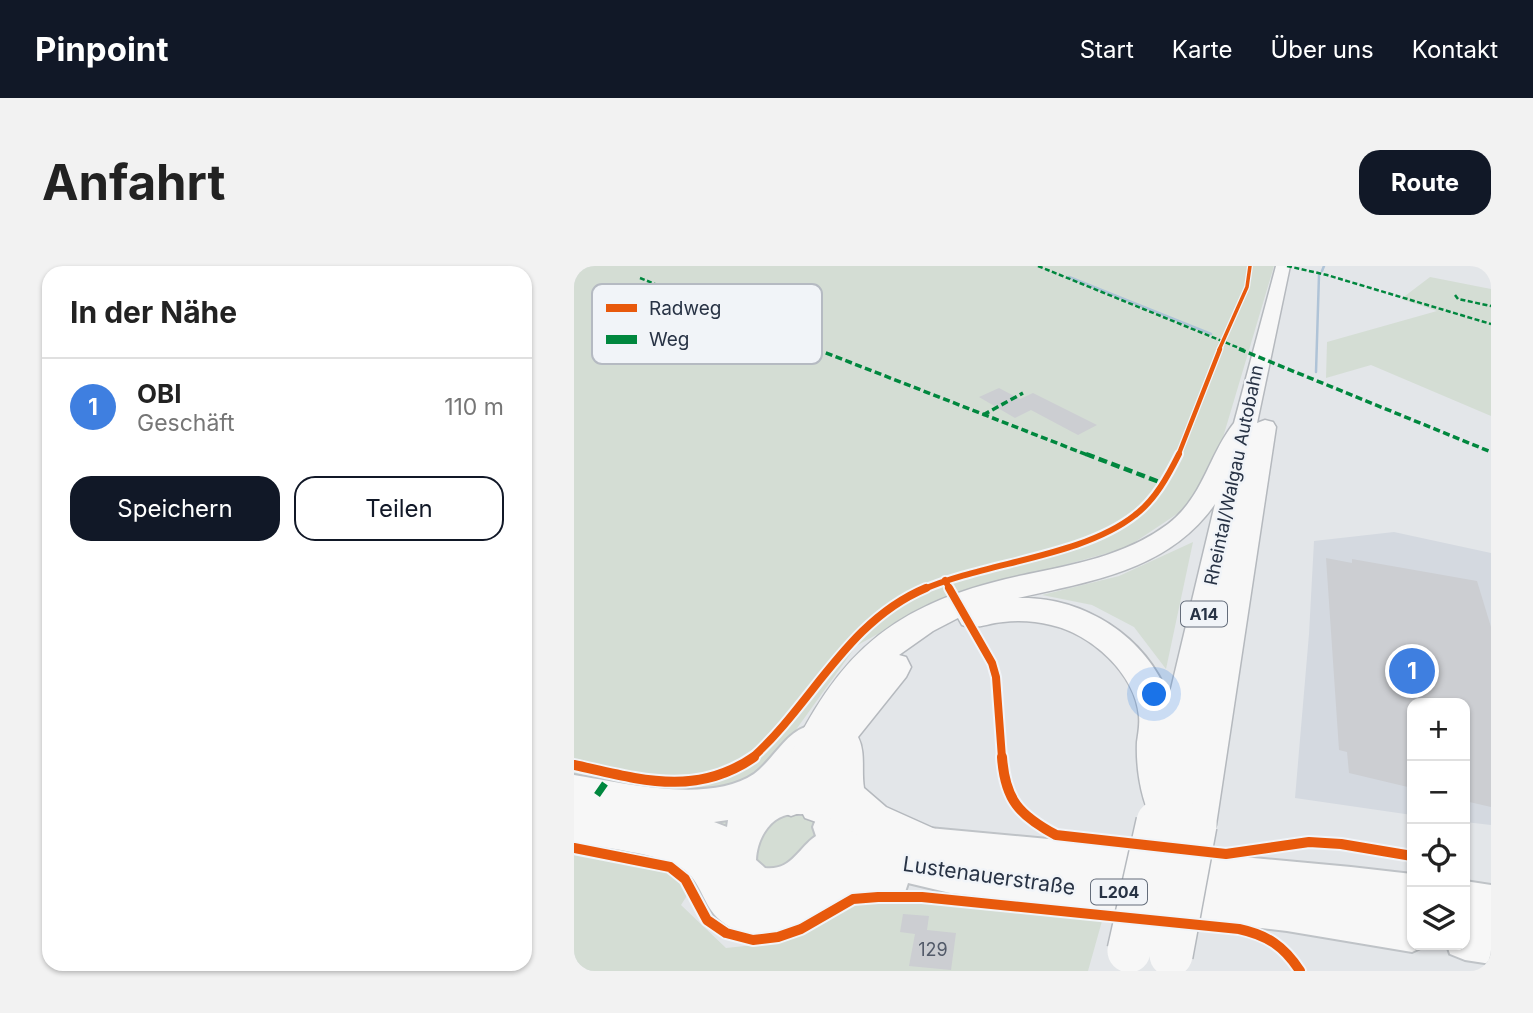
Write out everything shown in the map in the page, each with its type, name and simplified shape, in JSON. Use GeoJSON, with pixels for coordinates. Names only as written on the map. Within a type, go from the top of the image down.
{"type":"FeatureCollection","features":[{"type":"Feature","properties":{"kind":"highway","name":"Rheintal/Walgau Autobahn"},"geometry":{"type":"LineString","coordinates":[[1172,816],[1268,359],[1283,266]]}},
{"type":"Feature","properties":{"kind":"highway","name":"Rheintal/Walgau Autobahn"},"geometry":{"type":"LineString","coordinates":[[1153,964],[1172,816],[1244,426],[1297,266]]}},
{"type":"Feature","properties":{"kind":"highway"},"geometry":{"type":"LineString","coordinates":[[800,810],[824,771],[833,746],[837,722],[854,678],[882,650],[916,626],[1094,571],[1156,544],[1180,528],[1209,494],[1232,439],[1244,426]]}},
{"type":"Feature","properties":{"kind":"highway"},"geometry":{"type":"LineString","coordinates":[[962,613],[1027,610],[1056,614],[1085,624],[1109,638],[1128,656],[1146,682],[1156,712],[1156,750],[1172,816]]}},
{"type":"Feature","properties":{"kind":"highway"},"geometry":{"type":"LineString","coordinates":[[837,722],[842,760],[842,789],[854,808],[874,824],[920,844]]}},
{"type":"Feature","properties":{"kind":"main road","name":"L204"},"geometry":{"type":"LineString","coordinates":[[647,821],[755,793],[789,765],[807,738],[837,722]]}},
{"type":"Feature","properties":{"kind":"main road","name":"Lustenauerstraße"},"geometry":{"type":"LineString","coordinates":[[574,792],[683,835],[718,842],[737,862],[748,880],[769,888],[794,883],[816,866],[837,861],[919,864],[950,874],[1287,911],[1407,929]]}},
{"type":"Feature","properties":{"kind":"main road","name":"Lustenauerstraße"},"geometry":{"type":"LineString","coordinates":[[574,824],[647,821],[676,814],[725,820],[800,810],[848,836],[893,844],[920,844],[1121,865],[1283,878],[1407,893]]}},
{"type":"Feature","properties":{"kind":"main road"},"geometry":{"type":"LineString","coordinates":[[737,862],[741,835],[800,810],[830,843],[816,866]]}},
{"type":"Feature","properties":{"kind":"main road","name":"L204"},"geometry":{"type":"LineString","coordinates":[[647,821],[705,863],[719,890],[732,905],[756,917],[784,914],[861,878],[918,878],[950,874]]}},
{"type":"Feature","properties":{"kind":"main road"},"geometry":{"type":"LineString","coordinates":[[1470,899],[1491,896]]}},
{"type":"Feature","properties":{"kind":"main road"},"geometry":{"type":"LineString","coordinates":[[1470,901],[1491,905]]}},
{"type":"Feature","properties":{"kind":"main road"},"geometry":{"type":"LineString","coordinates":[[1470,940],[1491,943]]}},
{"type":"Feature","properties":{"kind":"shaded area"},"geometry":{"type":"Polygon","coordinates":[[[574,266],[1274,266],[1213,471],[1180,512],[1126,548],[939,600],[856,646],[775,759],[681,905],[726,948],[783,942],[853,905],[897,901],[1102,921],[1088,971],[574,971],[574,266]]]}},
{"type":"Feature","properties":{"kind":"shaded area"},"geometry":{"type":"Polygon","coordinates":[[[1430,277],[1491,289],[1491,416],[1371,365],[1326,378],[1327,342],[1437,311],[1401,299],[1430,277]]]}},
{"type":"Feature","properties":{"kind":"shaded area"},"geometry":{"type":"Polygon","coordinates":[[[1394,532],[1491,553],[1491,825],[1470,823],[1470,698],[1407,698],[1407,814],[1295,798],[1314,541],[1394,532]]]}},
{"type":"Feature","properties":{"kind":"shaded area"},"geometry":{"type":"Polygon","coordinates":[[[1193,542],[1166,669],[1134,627],[1092,605],[1042,595],[1119,576],[1193,542]]]}},
{"type":"Feature","properties":{"kind":"shaded area"},"geometry":{"type":"Polygon","coordinates":[[[783,809],[814,816],[819,830],[800,866],[758,869],[751,843],[783,809]]]}},
{"type":"Feature","properties":{"kind":"building"},"geometry":{"type":"Polygon","coordinates":[[[999,388],[1020,399],[1033,393],[1097,425],[1078,435],[1031,410],[1015,418],[979,397],[999,388]]]}},
{"type":"Feature","properties":{"kind":"building"},"geometry":{"type":"Polygon","coordinates":[[[1326,558],[1352,563],[1352,559],[1477,581],[1491,627],[1491,807],[1470,802],[1470,698],[1407,698],[1407,787],[1349,773],[1347,752],[1339,750],[1326,558]]]}},
{"type":"Feature","properties":{"kind":"building"},"geometry":{"type":"Polygon","coordinates":[[[903,914],[929,916],[927,930],[956,933],[951,970],[909,966],[915,934],[900,932],[903,914]]]}},
{"type":"Feature","properties":{"kind":"waterway"},"geometry":{"type":"LineString","coordinates":[[1322,271],[1324,266]]}},
{"type":"Feature","properties":{"kind":"waterway"},"geometry":{"type":"LineString","coordinates":[[1316,372],[1319,275]]}},
{"type":"Feature","properties":{"kind":"waterway"},"geometry":{"type":"LineString","coordinates":[[1069,277],[1211,334]]}},
{"type":"Feature","properties":{"kind":"marked path"},"geometry":{"type":"LineString","coordinates":[[1038,266],[1491,452]]}},
{"type":"Feature","properties":{"kind":"marked path"},"geometry":{"type":"LineString","coordinates":[[1287,266],[1327,275],[1491,324]]}},
{"type":"Feature","properties":{"kind":"marked path"},"geometry":{"type":"LineString","coordinates":[[640,278],[655,284]]}},
{"type":"Feature","properties":{"kind":"marked path"},"geometry":{"type":"LineString","coordinates":[[1455,295],[1458,299],[1491,306]]}},
{"type":"Feature","properties":{"kind":"marked path"},"geometry":{"type":"LineString","coordinates":[[822,351],[1162,483]]}},
{"type":"Feature","properties":{"kind":"marked path"},"geometry":{"type":"LineString","coordinates":[[983,415],[1023,393]]}},
{"type":"Feature","properties":{"kind":"marked path"},"geometry":{"type":"LineString","coordinates":[[597,795],[613,772]]}},
{"type":"Feature","properties":{"kind":"cycle path"},"geometry":{"type":"LineString","coordinates":[[574,765],[643,780],[671,783],[721,775],[752,758],[778,735],[846,648],[871,621],[900,600],[959,576],[1070,546],[1135,516],[1161,486],[1180,453],[1247,287],[1250,266]]}},
{"type":"Feature","properties":{"kind":"cycle path"},"geometry":{"type":"LineString","coordinates":[[945,580],[992,663],[996,677],[1003,776],[1012,802],[1032,822],[1056,835],[1226,854],[1309,842],[1341,844],[1407,855]]}},
{"type":"Feature","properties":{"kind":"cycle path"},"geometry":{"type":"LineString","coordinates":[[574,848],[670,867],[685,879],[707,920],[726,933],[753,940],[778,937],[801,929],[853,899],[922,897],[1211,924],[1239,929],[1273,941],[1283,948],[1300,971]]}},
{"type":"Feature","properties":{"kind":"place","name":"OBI"},"geometry":{"type":"Point","coordinates":[1412,671]}}]}
